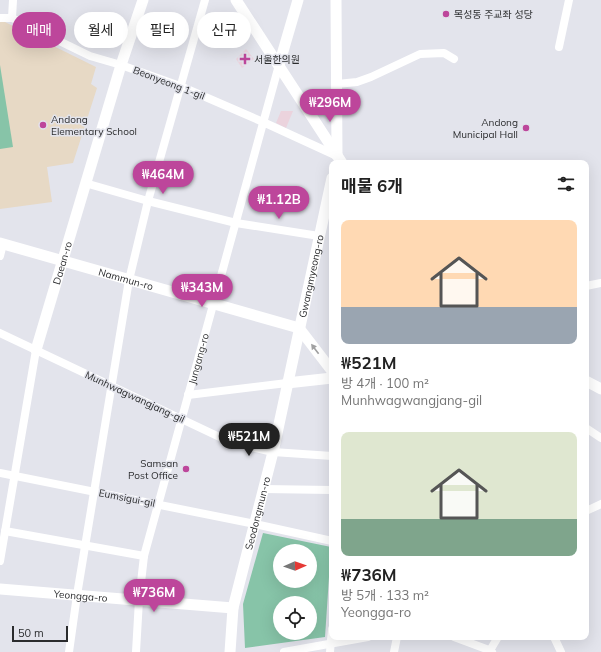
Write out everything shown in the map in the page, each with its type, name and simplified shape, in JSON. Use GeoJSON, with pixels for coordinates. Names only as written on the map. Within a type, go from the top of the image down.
{"type":"FeatureCollection","features":[{"type":"Feature","properties":{"kind":"street"},"geometry":{"type":"LineString","coordinates":[[12,12],[13,0]]}},
{"type":"Feature","properties":{"kind":"street","name":"Daean-ro"},"geometry":{"type":"LineString","coordinates":[[0,561],[5,531],[3,520],[15,476],[36,350],[121,65],[143,0]]}},
{"type":"Feature","properties":{"kind":"street"},"geometry":{"type":"LineString","coordinates":[[69,652],[128,280],[148,201],[205,0]]}},
{"type":"Feature","properties":{"kind":"street"},"geometry":{"type":"LineString","coordinates":[[236,0],[303,102],[337,160]]}},
{"type":"Feature","properties":{"kind":"street","name":"Jungang-ro"},"geometry":{"type":"LineString","coordinates":[[136,652],[139,600],[144,556],[298,0]]}},
{"type":"Feature","properties":{"kind":"street"},"geometry":{"type":"LineString","coordinates":[[336,0],[338,160]]}},
{"type":"Feature","properties":{"kind":"street"},"geometry":{"type":"LineString","coordinates":[[559,47],[569,0]]}},
{"type":"Feature","properties":{"kind":"street","name":"Beonyeong 1-gil"},"geometry":{"type":"LineString","coordinates":[[0,18],[12,18]]}},
{"type":"Feature","properties":{"kind":"street","name":"Beonyeong 1-gil"},"geometry":{"type":"LineString","coordinates":[[66,44],[90,56],[121,65],[180,86],[263,122],[336,160]]}},
{"type":"Feature","properties":{"kind":"street"},"geometry":{"type":"LineString","coordinates":[[303,102],[324,101],[337,88],[371,77],[420,54],[444,53],[454,59]]}},
{"type":"Feature","properties":{"kind":"street"},"geometry":{"type":"LineString","coordinates":[[85,183],[148,201],[236,223],[319,236]]}},
{"type":"Feature","properties":{"kind":"street","name":"Gwangmyeong-ro"},"geometry":{"type":"LineString","coordinates":[[299,328],[329,191]]}},
{"type":"Feature","properties":{"kind":"street"},"geometry":{"type":"LineString","coordinates":[[0,256],[1,244]]}},
{"type":"Feature","properties":{"kind":"street","name":"Nammun-ro"},"geometry":{"type":"LineString","coordinates":[[1,244],[299,328]]}},
{"type":"Feature","properties":{"kind":"street"},"geometry":{"type":"LineString","coordinates":[[589,285],[601,283]]}},
{"type":"Feature","properties":{"kind":"street"},"geometry":{"type":"LineString","coordinates":[[299,328],[329,367]]}},
{"type":"Feature","properties":{"kind":"street","name":"Seodongmun-ro"},"geometry":{"type":"LineString","coordinates":[[230,652],[234,608],[272,452],[299,328]]}},
{"type":"Feature","properties":{"kind":"street","name":"Munhwagwangjang-gil"},"geometry":{"type":"LineString","coordinates":[[0,334],[230,442],[272,452],[329,456]]}},
{"type":"Feature","properties":{"kind":"street"},"geometry":{"type":"LineString","coordinates":[[188,395],[329,378]]}},
{"type":"Feature","properties":{"kind":"street"},"geometry":{"type":"LineString","coordinates":[[589,383],[601,389]]}},
{"type":"Feature","properties":{"kind":"street"},"geometry":{"type":"LineString","coordinates":[[589,430],[601,438]]}},
{"type":"Feature","properties":{"kind":"street","name":"Eumsigui-gil"},"geometry":{"type":"LineString","coordinates":[[0,473],[255,524],[329,541]]}},
{"type":"Feature","properties":{"kind":"street"},"geometry":{"type":"LineString","coordinates":[[263,489],[329,490]]}},
{"type":"Feature","properties":{"kind":"street"},"geometry":{"type":"LineString","coordinates":[[589,510],[601,504]]}},
{"type":"Feature","properties":{"kind":"street"},"geometry":{"type":"LineString","coordinates":[[5,531],[144,556]]}},
{"type":"Feature","properties":{"kind":"street","name":"Yeongga-ro"},"geometry":{"type":"LineString","coordinates":[[0,589],[234,608]]}},
{"type":"Feature","properties":{"kind":"street"},"geometry":{"type":"LineString","coordinates":[[284,652],[331,648],[358,640]]}},
{"type":"Feature","properties":{"kind":"street"},"geometry":{"type":"LineString","coordinates":[[394,652],[396,640]]}},
{"type":"Feature","properties":{"kind":"street"},"geometry":{"type":"LineString","coordinates":[[462,640],[490,651],[496,640]]}},
{"type":"Feature","properties":{"kind":"street"},"geometry":{"type":"LineString","coordinates":[[555,640],[561,652]]}},
{"type":"Feature","properties":{"kind":"shaded area","name":"Andong Elementary School"},"geometry":{"type":"Polygon","coordinates":[[[0,21],[3,21],[12,25],[12,48],[58,48],[96,67],[91,84],[97,88],[73,163],[47,167],[52,202],[0,209],[0,21]]]}},
{"type":"Feature","properties":{"kind":"shaded area","name":"서울한의원"},"geometry":{"type":"Polygon","coordinates":[[[246,49],[254,59],[242,68],[236,59],[246,49]]]}},
{"type":"Feature","properties":{"kind":"shaded area"},"geometry":{"type":"Polygon","coordinates":[[[281,111],[293,111],[286,128],[276,123],[281,111]]]}},
{"type":"Feature","properties":{"kind":"green space"},"geometry":{"type":"Polygon","coordinates":[[[0,65],[13,147],[0,149],[0,65]]]}},
{"type":"Feature","properties":{"kind":"green space"},"geometry":{"type":"Polygon","coordinates":[[[263,533],[316,544],[273,544],[273,588],[317,588],[317,544],[329,547],[329,577],[325,637],[317,638],[317,596],[273,596],[273,640],[303,640],[245,648],[243,604],[263,533]]]}},
{"type":"Feature","properties":{"kind":"place","name":"목성동 주교좌 성당"},"geometry":{"type":"Point","coordinates":[446,14]}},
{"type":"Feature","properties":{"kind":"place","name":"서울한의원"},"geometry":{"type":"Point","coordinates":[245,59]}},
{"type":"Feature","properties":{"kind":"place","name":"Andong Elementary School"},"geometry":{"type":"Point","coordinates":[43,125]}},
{"type":"Feature","properties":{"kind":"place","name":"Andong Municipal Hall"},"geometry":{"type":"Point","coordinates":[526,128]}},
{"type":"Feature","properties":{"kind":"place","name":"Samsan Post Office"},"geometry":{"type":"Point","coordinates":[186,469]}}]}
